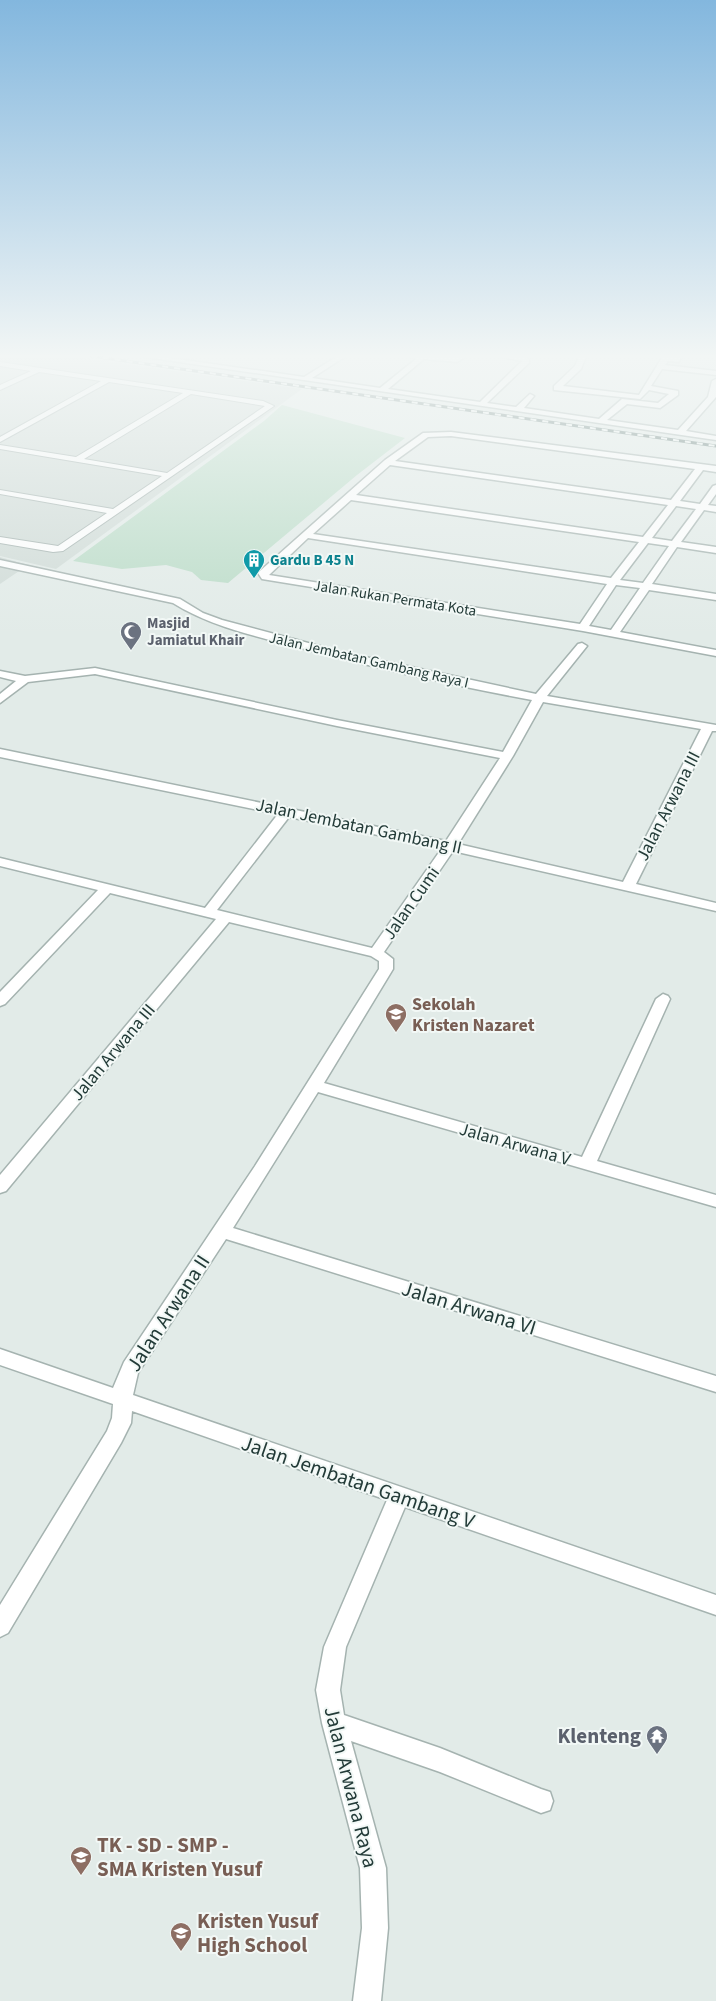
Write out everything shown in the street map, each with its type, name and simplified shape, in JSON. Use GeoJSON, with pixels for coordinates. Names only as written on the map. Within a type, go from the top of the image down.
{"type":"FeatureCollection","features":[{"type":"Feature","properties":{"kind":"street","name":"Jalan Rukan Permata Kota"},"geometry":{"type":"LineString","coordinates":[[406,449],[388,462],[304,535],[264,574],[265,576],[583,628],[716,653]]}},
{"type":"Feature","properties":{"kind":"street","name":"Jalan Rukan Permata Kota"},"geometry":{"type":"LineString","coordinates":[[564,449],[716,469]]}},
{"type":"Feature","properties":{"kind":"street"},"geometry":{"type":"LineString","coordinates":[[388,462],[716,509]]}},
{"type":"Feature","properties":{"kind":"street"},"geometry":{"type":"LineString","coordinates":[[583,628],[614,581],[701,467]]}},
{"type":"Feature","properties":{"kind":"street"},"geometry":{"type":"LineString","coordinates":[[613,634],[674,544],[716,488]]}},
{"type":"Feature","properties":{"kind":"street"},"geometry":{"type":"LineString","coordinates":[[349,497],[716,550]]}},
{"type":"Feature","properties":{"kind":"street"},"geometry":{"type":"LineString","coordinates":[[304,535],[716,597]]}},
{"type":"Feature","properties":{"kind":"street","name":"Jalan Jembatan Gambang Raya I"},"geometry":{"type":"LineString","coordinates":[[1,565],[176,601],[199,615],[235,627],[406,670],[539,698],[712,727]]}},
{"type":"Feature","properties":{"kind":"street","name":"Jalan Cumi"},"geometry":{"type":"LineString","coordinates":[[314,1086],[386,969],[386,959],[376,953],[450,846],[507,756],[539,698],[582,646]]}},
{"type":"Feature","properties":{"kind":"street"},"geometry":{"type":"LineString","coordinates":[[0,674],[25,679],[95,671],[336,723],[507,756]]}},
{"type":"Feature","properties":{"kind":"street"},"geometry":{"type":"LineString","coordinates":[[0,700],[25,679]]}},
{"type":"Feature","properties":{"kind":"street","name":"Jalan Arwana III"},"geometry":{"type":"LineString","coordinates":[[628,886],[712,727]]}},
{"type":"Feature","properties":{"kind":"street","name":"Jalan Jembatan Gambang II"},"geometry":{"type":"LineString","coordinates":[[0,753],[450,846],[716,907]]}},
{"type":"Feature","properties":{"kind":"street"},"geometry":{"type":"LineString","coordinates":[[209,912],[287,811]]}},
{"type":"Feature","properties":{"kind":"street"},"geometry":{"type":"LineString","coordinates":[[0,862],[376,953]]}},
{"type":"Feature","properties":{"kind":"street"},"geometry":{"type":"LineString","coordinates":[[0,1001],[107,888]]}},
{"type":"Feature","properties":{"kind":"street","name":"Jalan Arwana III"},"geometry":{"type":"LineString","coordinates":[[0,1188],[225,917]]}},
{"type":"Feature","properties":{"kind":"street"},"geometry":{"type":"LineString","coordinates":[[587,1164],[663,999]]}},
{"type":"Feature","properties":{"kind":"street","name":"Jalan Arwana V"},"geometry":{"type":"LineString","coordinates":[[314,1086],[716,1201]]}},
{"type":"Feature","properties":{"kind":"street","name":"Jalan Arwana II"},"geometry":{"type":"LineString","coordinates":[[0,1626],[114,1437],[122,1419],[121,1399],[123,1381],[222,1231],[314,1086]]}},
{"type":"Feature","properties":{"kind":"street","name":"Jalan Arwana VI"},"geometry":{"type":"LineString","coordinates":[[222,1231],[716,1384]]}},
{"type":"Feature","properties":{"kind":"street","name":"Jalan Jembatan Gambang V"},"geometry":{"type":"LineString","coordinates":[[0,1357],[716,1605]]}},
{"type":"Feature","properties":{"kind":"street","name":"Jalan Arwana Raya"},"geometry":{"type":"LineString","coordinates":[[367,2001],[376,1928],[373,1868],[334,1723],[328,1690],[335,1647],[399,1496]]}},
{"type":"Feature","properties":{"kind":"street"},"geometry":{"type":"LineString","coordinates":[[334,1723],[440,1760],[541,1801]]}},
{"type":"Feature","properties":{"kind":"lane"},"geometry":{"type":"LineString","coordinates":[[14,449],[168,475]]}},
{"type":"Feature","properties":{"kind":"lane"},"geometry":{"type":"LineString","coordinates":[[77,460],[95,449]]}},
{"type":"Feature","properties":{"kind":"lane"},"geometry":{"type":"LineString","coordinates":[[0,540],[52,550],[60,548],[206,449]]}},
{"type":"Feature","properties":{"kind":"lane"},"geometry":{"type":"LineString","coordinates":[[0,492],[115,512]]}},
{"type":"Feature","properties":{"kind":"shaded area"},"geometry":{"type":"Polygon","coordinates":[[[0,449],[219,449],[56,569],[0,556],[0,449]]]}},
{"type":"Feature","properties":{"kind":"shaded area"},"geometry":{"type":"Polygon","coordinates":[[[0,557],[28,565],[0,584],[0,557]]]}},
{"type":"Feature","properties":{"kind":"green space"},"geometry":{"type":"Polygon","coordinates":[[[225,449],[390,449],[228,583],[201,580],[192,572],[166,565],[122,569],[73,561],[225,449]]]}},
{"type":"Feature","properties":{"kind":"place","name":"Gardu B 45 N"},"geometry":{"type":"Point","coordinates":[254,579]}},
{"type":"Feature","properties":{"kind":"place","name":"Masjid Jamiatul Khair"},"geometry":{"type":"Point","coordinates":[131,651]}},
{"type":"Feature","properties":{"kind":"place","name":"Sekolah Kristen Nazaret"},"geometry":{"type":"Point","coordinates":[396,1033]}},
{"type":"Feature","properties":{"kind":"place","name":"Klenteng"},"geometry":{"type":"Point","coordinates":[657,1755]}},
{"type":"Feature","properties":{"kind":"place","name":"TK - SD - SMP - SMA Kristen Yusuf"},"geometry":{"type":"Point","coordinates":[81,1876]}},
{"type":"Feature","properties":{"kind":"place","name":"Kristen Yusuf High School"},"geometry":{"type":"Point","coordinates":[181,1952]}}]}
